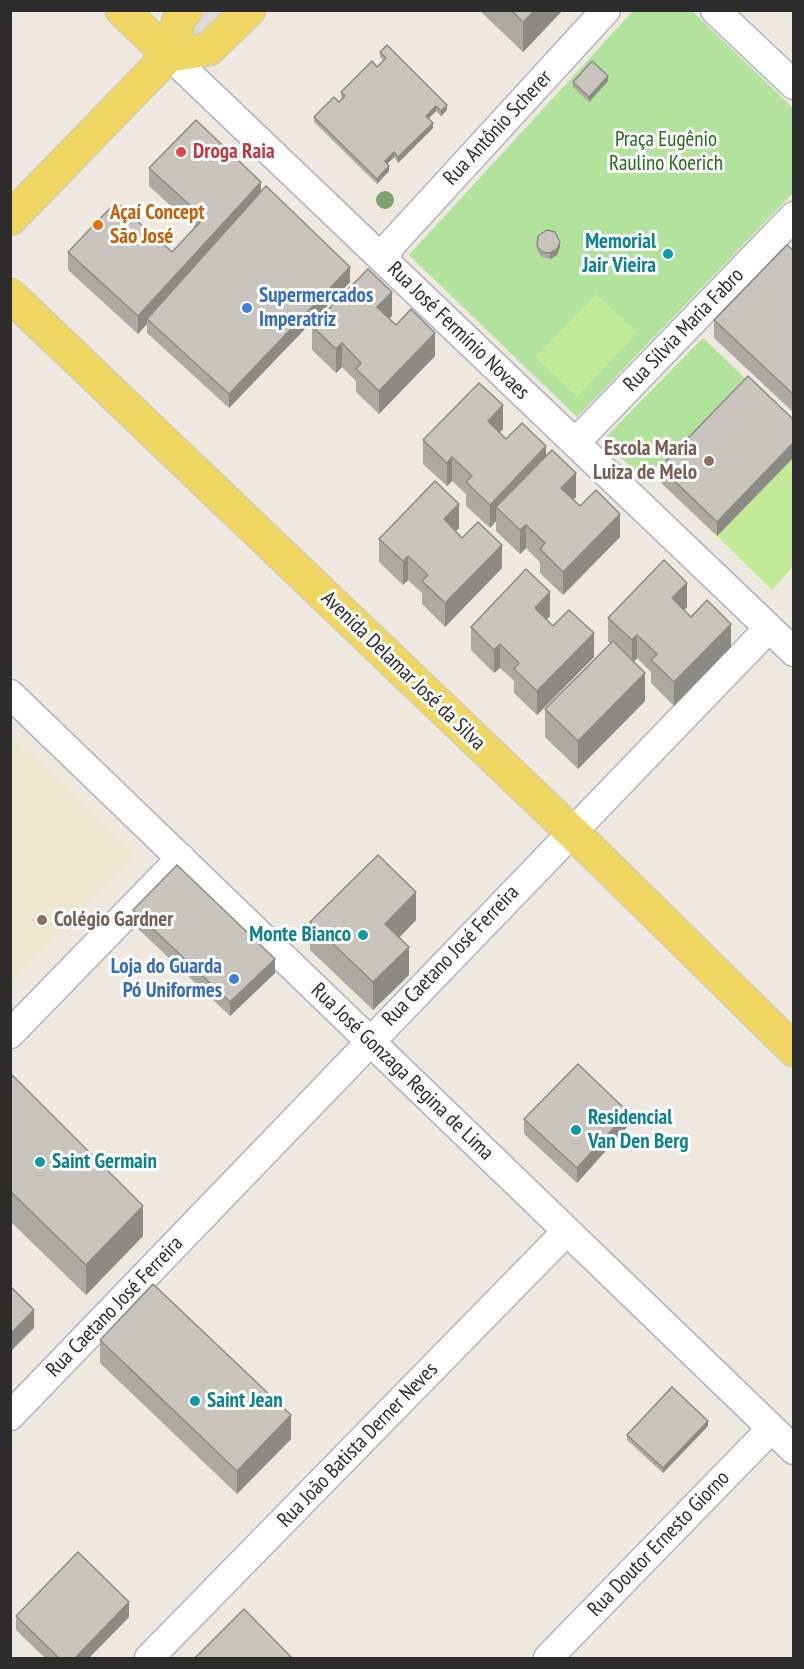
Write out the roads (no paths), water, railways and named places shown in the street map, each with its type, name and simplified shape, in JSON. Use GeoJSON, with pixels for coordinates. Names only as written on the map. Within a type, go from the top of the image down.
{"type":"FeatureCollection","features":[{"type":"Feature","properties":{"kind":"main road","name":"Rua José Fermínio Novaes"},"geometry":{"type":"LineString","coordinates":[[122,10],[169,55]]}},
{"type":"Feature","properties":{"kind":"main road"},"geometry":{"type":"LineString","coordinates":[[10,219],[169,55],[179,19],[186,10]]}},
{"type":"Feature","properties":{"kind":"main road"},"geometry":{"type":"LineString","coordinates":[[169,55],[209,50],[249,10]]}},
{"type":"Feature","properties":{"kind":"main road","name":"Avenida Delamar José da Silva"},"geometry":{"type":"LineString","coordinates":[[10,295],[571,832],[794,1050]]}},
{"type":"Feature","properties":{"kind":"street","name":"Rua Antônio Scherer"},"geometry":{"type":"LineString","coordinates":[[383,253],[606,10]]}},
{"type":"Feature","properties":{"kind":"street"},"geometry":{"type":"LineString","coordinates":[[715,10],[794,85]]}},
{"type":"Feature","properties":{"kind":"street","name":"Rua José Fermínio Novaes"},"geometry":{"type":"LineString","coordinates":[[169,55],[383,253],[575,443],[794,652]]}},
{"type":"Feature","properties":{"kind":"street","name":"Rua Sílvia Maria Fabro"},"geometry":{"type":"LineString","coordinates":[[575,443],[791,225]]}},
{"type":"Feature","properties":{"kind":"street","name":"Rua Caetano José Ferreira"},"geometry":{"type":"LineString","coordinates":[[10,1416],[768,628]]}},
{"type":"Feature","properties":{"kind":"street","name":"Rua José Gonzaga Regina de Lima"},"geometry":{"type":"LineString","coordinates":[[10,694],[794,1450]]}},
{"type":"Feature","properties":{"kind":"street"},"geometry":{"type":"LineString","coordinates":[[10,1034],[181,858]]}},
{"type":"Feature","properties":{"kind":"street","name":"Rua João Batista Derner Neves"},"geometry":{"type":"LineString","coordinates":[[149,1659],[567,1232]]}},
{"type":"Feature","properties":{"kind":"street","name":"Rua Doutor Ernesto Giorno"},"geometry":{"type":"LineString","coordinates":[[548,1659],[771,1429]]}},
{"type":"Feature","properties":{"kind":"place","name":"Droga Raia"},"geometry":{"type":"Point","coordinates":[181,152]}},
{"type":"Feature","properties":{"kind":"place","name":"Açaí Concept São José"},"geometry":{"type":"Point","coordinates":[98,225]}},
{"type":"Feature","properties":{"kind":"place","name":"Memorial Jair Vieira"},"geometry":{"type":"Point","coordinates":[668,254]}},
{"type":"Feature","properties":{"kind":"place","name":"Supermercados Imperatriz"},"geometry":{"type":"Point","coordinates":[247,308]}},
{"type":"Feature","properties":{"kind":"place","name":"Escola Maria Luiza de Melo"},"geometry":{"type":"Point","coordinates":[709,461]}},
{"type":"Feature","properties":{"kind":"place","name":"Colégio Gardner"},"geometry":{"type":"Point","coordinates":[42,920]}},
{"type":"Feature","properties":{"kind":"place","name":"Monte Bianco"},"geometry":{"type":"Point","coordinates":[363,935]}},
{"type":"Feature","properties":{"kind":"place","name":"Loja do Guarda Pó Uniformes"},"geometry":{"type":"Point","coordinates":[234,979]}},
{"type":"Feature","properties":{"kind":"place","name":"Residencial Van Den Berg"},"geometry":{"type":"Point","coordinates":[576,1130]}},
{"type":"Feature","properties":{"kind":"place","name":"Saint Germain"},"geometry":{"type":"Point","coordinates":[40,1162]}},
{"type":"Feature","properties":{"kind":"place","name":"Saint Jean"},"geometry":{"type":"Point","coordinates":[195,1401]}},
{"type":"Feature","properties":{"kind":"park label","name":"Praça Eugênio Raulino Koerich"},"geometry":{"type":"Point","coordinates":[666,152]}}]}
